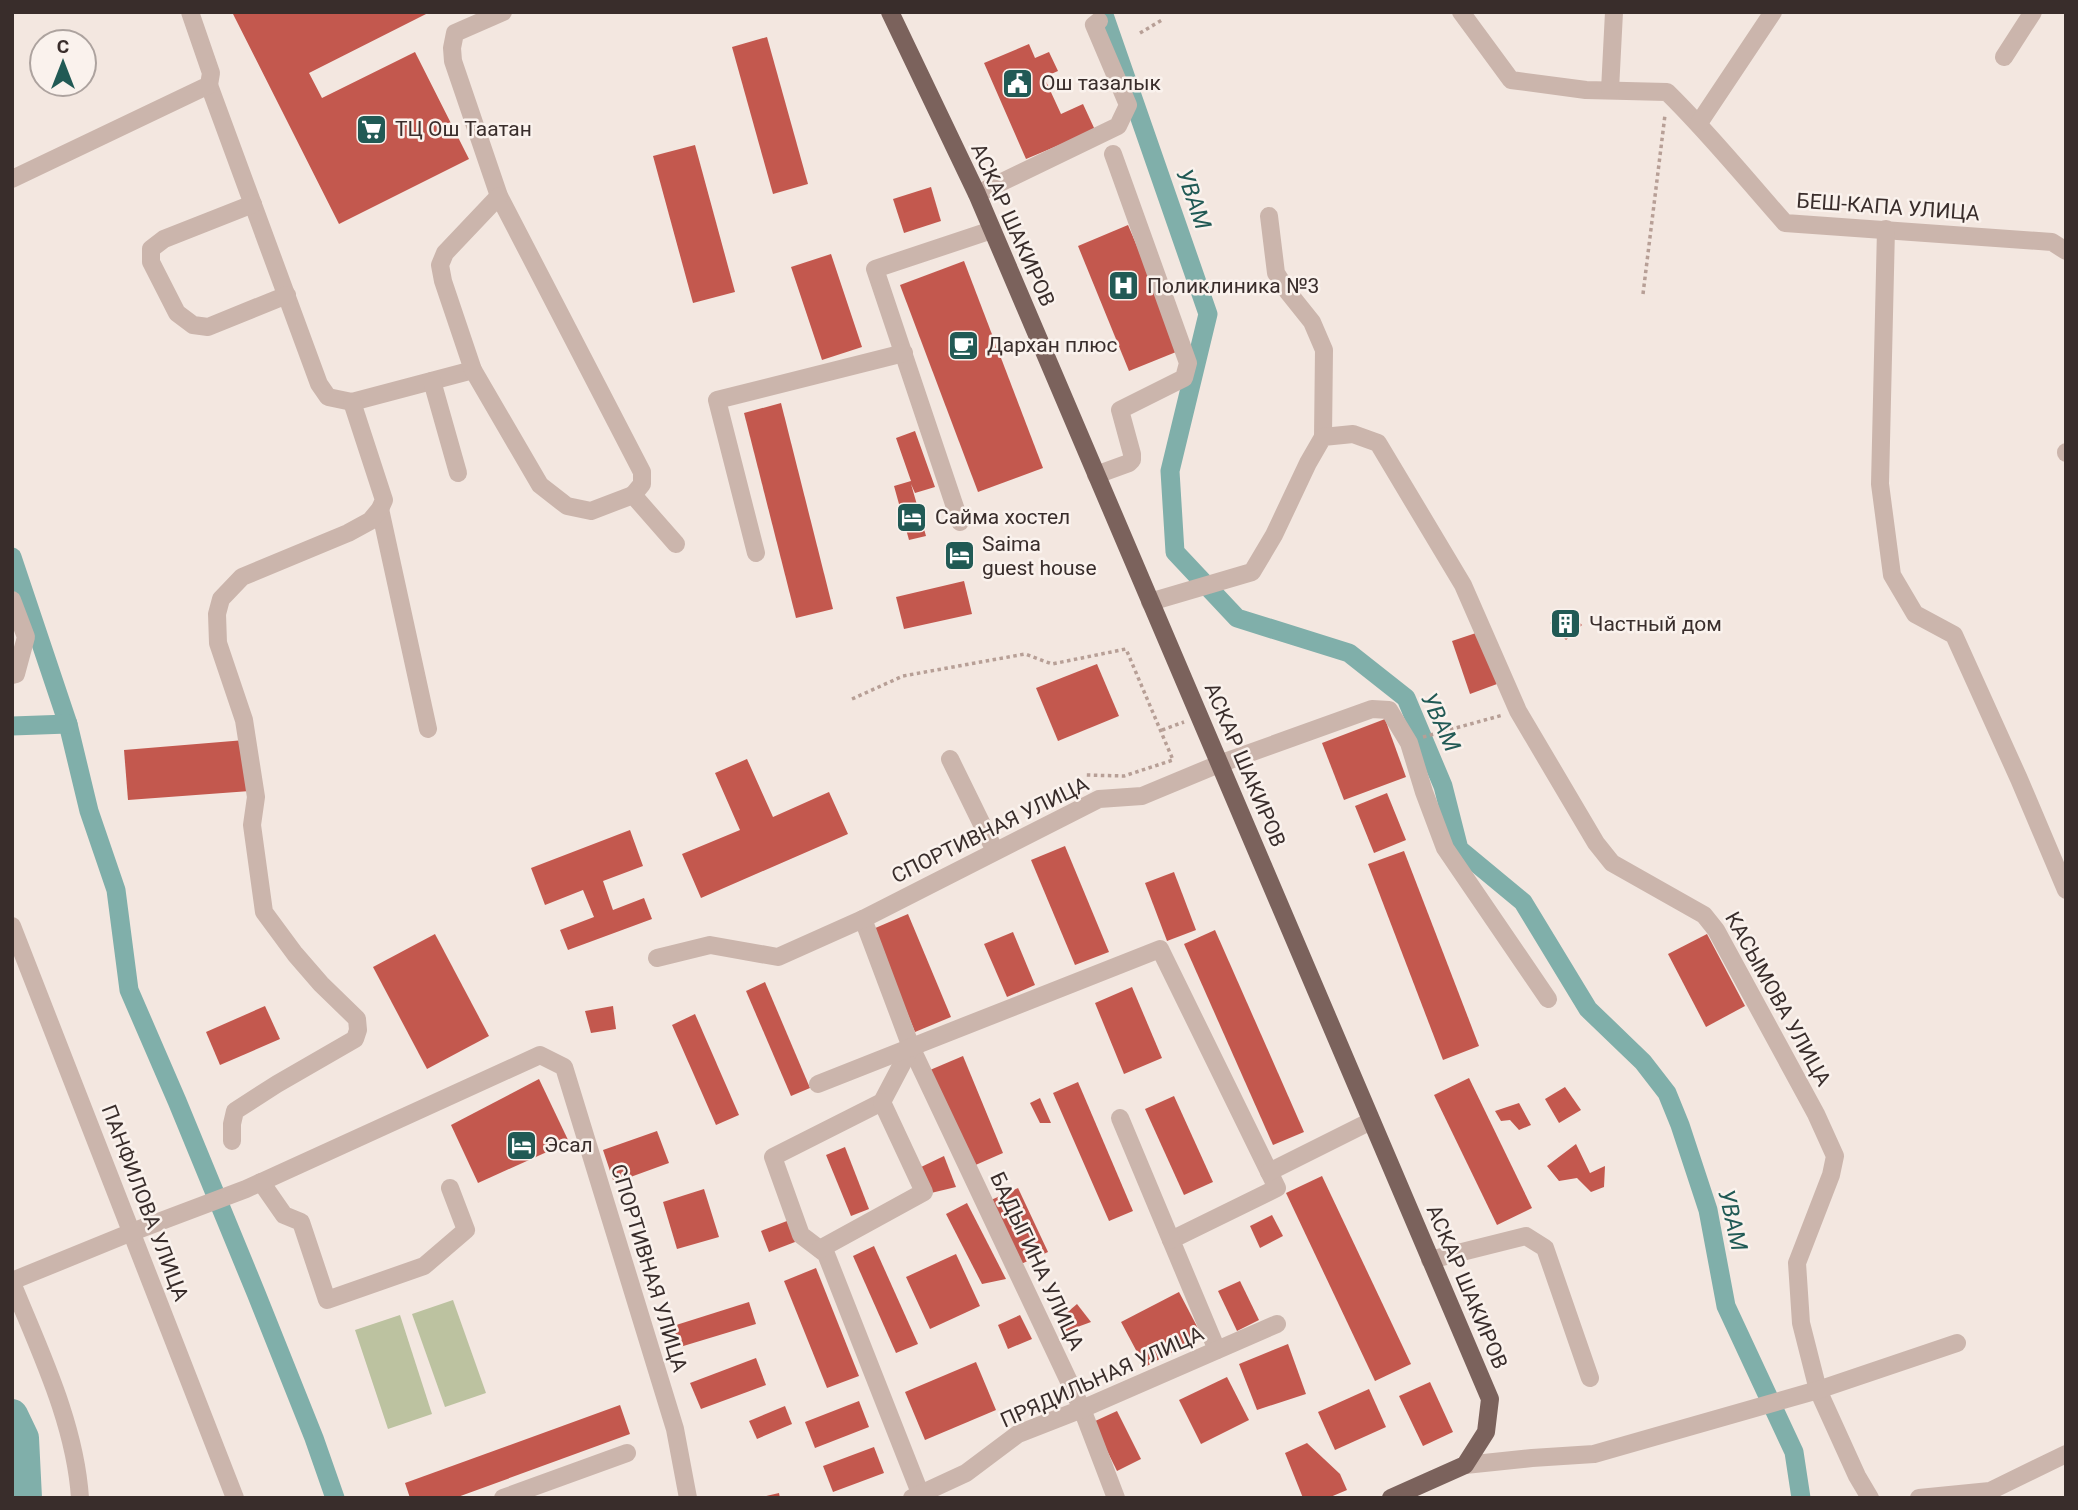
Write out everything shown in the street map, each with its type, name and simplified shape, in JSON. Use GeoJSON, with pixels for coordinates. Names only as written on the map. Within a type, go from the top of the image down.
{"type":"FeatureCollection","features":[{"type":"Feature","properties":{"kind":"main road","name":"АСКАР ШАКИРОВ"},"geometry":{"type":"LineString","coordinates":[[890,12],[977,194],[1490,1399],[1486,1432],[1465,1465]]}},
{"type":"Feature","properties":{"kind":"main road"},"geometry":{"type":"LineString","coordinates":[[1391,1498],[1465,1465]]}},
{"type":"Feature","properties":{"kind":"street"},"geometry":{"type":"LineString","coordinates":[[190,12],[211,73],[209,85],[319,384],[328,397],[352,402],[473,370]]}},
{"type":"Feature","properties":{"kind":"street"},"geometry":{"type":"LineString","coordinates":[[499,196],[445,253],[440,265],[443,281],[473,370],[540,485],[568,506],[591,511],[633,495],[642,484],[642,472],[499,196],[453,61],[455,33],[503,12]]}},
{"type":"Feature","properties":{"kind":"street"},"geometry":{"type":"LineString","coordinates":[[1461,12],[1511,80],[1586,90],[1667,92]]}},
{"type":"Feature","properties":{"kind":"street"},"geometry":{"type":"LineString","coordinates":[[1611,90],[1614,12]]}},
{"type":"Feature","properties":{"kind":"street"},"geometry":{"type":"LineString","coordinates":[[1699,123],[1773,12]]}},
{"type":"Feature","properties":{"kind":"street"},"geometry":{"type":"LineString","coordinates":[[2004,57],[2034,12]]}},
{"type":"Feature","properties":{"kind":"street"},"geometry":{"type":"LineString","coordinates":[[977,194],[1118,126],[1128,104],[1094,25],[1100,21]]}},
{"type":"Feature","properties":{"kind":"street"},"geometry":{"type":"LineString","coordinates":[[12,179],[209,85]]}},
{"type":"Feature","properties":{"kind":"street","name":"БЕШ-КАПА УЛИЦА"},"geometry":{"type":"LineString","coordinates":[[1667,92],[1699,123],[1785,223],[2052,242],[2066,251]]}},
{"type":"Feature","properties":{"kind":"street"},"geometry":{"type":"LineString","coordinates":[[1096,475],[1132,460],[1120,410],[1184,378],[1188,363],[1113,154]]}},
{"type":"Feature","properties":{"kind":"street"},"geometry":{"type":"LineString","coordinates":[[253,204],[164,239],[151,249],[150,262],[177,313],[193,325],[208,327],[287,295]]}},
{"type":"Feature","properties":{"kind":"street"},"geometry":{"type":"LineString","coordinates":[[1150,602],[1252,572],[1274,535],[1323,437],[1324,350],[1312,322],[1276,273],[1269,216]]}},
{"type":"Feature","properties":{"kind":"street"},"geometry":{"type":"LineString","coordinates":[[1886,229],[1880,484],[1892,575],[1915,614],[1954,635],[2066,891]]}},
{"type":"Feature","properties":{"kind":"street"},"geometry":{"type":"LineString","coordinates":[[960,522],[875,269],[992,230]]}},
{"type":"Feature","properties":{"kind":"street"},"geometry":{"type":"LineString","coordinates":[[755,553],[717,400],[904,353]]}},
{"type":"Feature","properties":{"kind":"street"},"geometry":{"type":"LineString","coordinates":[[432,381],[458,473]]}},
{"type":"Feature","properties":{"kind":"street"},"geometry":{"type":"LineString","coordinates":[[232,1141],[232,1124],[236,1111],[355,1039],[358,1030],[357,1019],[321,984],[264,912],[252,825],[256,797],[244,720],[218,643],[217,614],[221,599],[242,578],[348,533],[370,521],[380,509],[384,500],[352,402]]}},
{"type":"Feature","properties":{"kind":"street","name":"КАСЫМОВА УЛИЦА"},"geometry":{"type":"LineString","coordinates":[[1323,437],[1353,434],[1378,443],[1463,585],[1518,711],[1596,844],[1612,863],[1704,915],[1716,930],[1821,1124],[1835,1156],[1831,1175],[1797,1263],[1801,1323],[1811,1392],[1870,1498]]}},
{"type":"Feature","properties":{"kind":"street"},"geometry":{"type":"LineString","coordinates":[[633,495],[676,544]]}},
{"type":"Feature","properties":{"kind":"street"},"geometry":{"type":"LineString","coordinates":[[380,509],[428,729]]}},
{"type":"Feature","properties":{"kind":"street"},"geometry":{"type":"LineString","coordinates":[[12,600],[26,637],[16,674],[12,675]]}},
{"type":"Feature","properties":{"kind":"street","name":"СПОРТИВНАЯ УЛИЦА"},"geometry":{"type":"LineString","coordinates":[[657,958],[710,945],[778,957],[863,919],[1099,799],[1142,796],[1219,764],[1372,709],[1389,710],[1409,743],[1423,792],[1446,848],[1548,999]]}},
{"type":"Feature","properties":{"kind":"street"},"geometry":{"type":"LineString","coordinates":[[950,759],[995,850]]}},
{"type":"Feature","properties":{"kind":"street","name":"БАДЫГИНА УЛИЦА"},"geometry":{"type":"LineString","coordinates":[[863,919],[911,1047],[1082,1409],[1116,1498]]}},
{"type":"Feature","properties":{"kind":"street","name":"ПАНФИЛОВА УЛИЦА"},"geometry":{"type":"LineString","coordinates":[[12,926],[235,1498]]}},
{"type":"Feature","properties":{"kind":"street"},"geometry":{"type":"LineString","coordinates":[[818,1084],[1160,948],[1277,1188],[1171,1240]]}},
{"type":"Feature","properties":{"kind":"street"},"geometry":{"type":"LineString","coordinates":[[911,1047],[881,1102],[772,1157],[801,1235],[826,1254],[918,1497]]}},
{"type":"Feature","properties":{"kind":"street","name":"СПОРТИВНАЯ УЛИЦА"},"geometry":{"type":"LineString","coordinates":[[253,1186],[540,1055],[564,1067],[675,1429],[688,1498]]}},
{"type":"Feature","properties":{"kind":"street"},"geometry":{"type":"LineString","coordinates":[[820,1249],[924,1192],[881,1102]]}},
{"type":"Feature","properties":{"kind":"street"},"geometry":{"type":"LineString","coordinates":[[1120,1118],[1217,1350]]}},
{"type":"Feature","properties":{"kind":"street"},"geometry":{"type":"LineString","coordinates":[[1269,1172],[1371,1121]]}},
{"type":"Feature","properties":{"kind":"street"},"geometry":{"type":"LineString","coordinates":[[80,1498],[78,1468],[53,1383],[12,1282],[253,1186],[284,1215],[300,1222],[327,1300],[424,1266],[466,1230],[450,1188]]}},
{"type":"Feature","properties":{"kind":"street"},"geometry":{"type":"LineString","coordinates":[[1430,1260],[1526,1236],[1545,1248],[1590,1378]]}},
{"type":"Feature","properties":{"kind":"street","name":"ПРЯДИЛЬНАЯ УЛИЦА"},"geometry":{"type":"LineString","coordinates":[[918,1497],[967,1472],[1018,1434],[1277,1324]]}},
{"type":"Feature","properties":{"kind":"street"},"geometry":{"type":"LineString","coordinates":[[1465,1465],[1594,1454],[1811,1392],[1957,1343]]}},
{"type":"Feature","properties":{"kind":"street"},"geometry":{"type":"LineString","coordinates":[[503,1498],[627,1453]]}},
{"type":"Feature","properties":{"kind":"street"},"geometry":{"type":"LineString","coordinates":[[1919,1498],[1990,1491],[2066,1454]]}},
{"type":"Feature","properties":{"kind":"path"},"geometry":{"type":"LineString","coordinates":[[1140,33],[1162,20]]}},
{"type":"Feature","properties":{"kind":"path"},"geometry":{"type":"LineString","coordinates":[[1643,294],[1667,92]]}},
{"type":"Feature","properties":{"kind":"path"},"geometry":{"type":"LineString","coordinates":[[852,699],[903,676],[1025,654],[1052,664],[1126,649],[1173,760],[1124,776],[1086,775]]}},
{"type":"Feature","properties":{"kind":"path"},"geometry":{"type":"LineString","coordinates":[[1421,738],[1518,711]]}},
{"type":"Feature","properties":{"kind":"path"},"geometry":{"type":"LineString","coordinates":[[1162,730],[1199,716]]}},
{"type":"Feature","properties":{"kind":"green space"},"geometry":{"type":"Polygon","coordinates":[[[453,1300],[486,1393],[445,1407],[412,1314],[453,1300]]]}},
{"type":"Feature","properties":{"kind":"green space"},"geometry":{"type":"Polygon","coordinates":[[[400,1315],[432,1414],[388,1429],[355,1330],[400,1315]]]}},
{"type":"Feature","properties":{"kind":"building","name":"ТЦ Ош Таатан"},"geometry":{"type":"Polygon","coordinates":[[[232,12],[430,12],[309,73],[322,98],[415,52],[469,159],[339,224],[232,12]]]}},
{"type":"Feature","properties":{"kind":"building"},"geometry":{"type":"Polygon","coordinates":[[[767,37],[808,184],[773,194],[732,47],[767,37]]]}},
{"type":"Feature","properties":{"kind":"building"},"geometry":{"type":"Polygon","coordinates":[[[1029,44],[1035,58],[1049,52],[1058,71],[1044,77],[1061,114],[1083,104],[1095,130],[1026,159],[984,63],[1029,44]]]}},
{"type":"Feature","properties":{"kind":"building"},"geometry":{"type":"Polygon","coordinates":[[[695,145],[735,292],[693,303],[653,156],[695,145]]]}},
{"type":"Feature","properties":{"kind":"building"},"geometry":{"type":"Polygon","coordinates":[[[931,187],[941,221],[904,233],[893,199],[931,187]]]}},
{"type":"Feature","properties":{"kind":"building","name":"Поликлиника №3"},"geometry":{"type":"Polygon","coordinates":[[[1128,225],[1181,350],[1129,371],[1078,246],[1128,225]]]}},
{"type":"Feature","properties":{"kind":"building"},"geometry":{"type":"Polygon","coordinates":[[[831,254],[862,347],[822,360],[791,267],[831,254]]]}},
{"type":"Feature","properties":{"kind":"building"},"geometry":{"type":"Polygon","coordinates":[[[964,261],[1043,468],[978,492],[900,285],[964,261]]]}},
{"type":"Feature","properties":{"kind":"building"},"geometry":{"type":"Polygon","coordinates":[[[781,403],[833,609],[796,618],[744,413],[781,403]]]}},
{"type":"Feature","properties":{"kind":"building"},"geometry":{"type":"Polygon","coordinates":[[[915,431],[935,487],[915,493],[911,484],[926,536],[909,540],[894,486],[911,481],[896,438],[915,431]]]}},
{"type":"Feature","properties":{"kind":"building"},"geometry":{"type":"Polygon","coordinates":[[[964,581],[972,614],[904,629],[896,597],[964,581]]]}},
{"type":"Feature","properties":{"kind":"building","name":"Частный дом"},"geometry":{"type":"Polygon","coordinates":[[[1566,609],[1582,625],[1566,640],[1550,623],[1566,609]]]}},
{"type":"Feature","properties":{"kind":"building"},"geometry":{"type":"Polygon","coordinates":[[[1479,632],[1497,684],[1470,694],[1452,641],[1479,632]]]}},
{"type":"Feature","properties":{"kind":"building"},"geometry":{"type":"Polygon","coordinates":[[[1097,664],[1119,716],[1058,741],[1036,688],[1097,664]]]}},
{"type":"Feature","properties":{"kind":"building"},"geometry":{"type":"Polygon","coordinates":[[[1385,719],[1406,777],[1344,800],[1322,743],[1385,719]]]}},
{"type":"Feature","properties":{"kind":"building"},"geometry":{"type":"Polygon","coordinates":[[[245,740],[250,791],[128,800],[124,750],[245,740]]]}},
{"type":"Feature","properties":{"kind":"building"},"geometry":{"type":"Polygon","coordinates":[[[747,759],[773,817],[829,792],[848,834],[701,898],[682,854],[740,830],[715,773],[747,759]]]}},
{"type":"Feature","properties":{"kind":"building"},"geometry":{"type":"Polygon","coordinates":[[[1387,793],[1406,840],[1374,853],[1355,806],[1387,793]]]}},
{"type":"Feature","properties":{"kind":"building"},"geometry":{"type":"Polygon","coordinates":[[[630,830],[643,866],[603,881],[613,910],[644,898],[652,919],[568,950],[560,930],[594,917],[583,890],[545,905],[531,868],[630,830]]]}},
{"type":"Feature","properties":{"kind":"building"},"geometry":{"type":"Polygon","coordinates":[[[1065,846],[1109,952],[1075,965],[1031,860],[1065,846]]]}},
{"type":"Feature","properties":{"kind":"building"},"geometry":{"type":"Polygon","coordinates":[[[1404,851],[1479,1046],[1443,1060],[1368,864],[1404,851]]]}},
{"type":"Feature","properties":{"kind":"building"},"geometry":{"type":"Polygon","coordinates":[[[1174,872],[1196,930],[1167,941],[1145,883],[1174,872]]]}},
{"type":"Feature","properties":{"kind":"building"},"geometry":{"type":"Polygon","coordinates":[[[908,914],[951,1017],[915,1032],[873,929],[908,914]]]}},
{"type":"Feature","properties":{"kind":"building"},"geometry":{"type":"Polygon","coordinates":[[[1215,930],[1304,1132],[1273,1145],[1184,944],[1215,930]]]}},
{"type":"Feature","properties":{"kind":"building"},"geometry":{"type":"Polygon","coordinates":[[[1013,932],[1035,985],[1007,997],[984,944],[1013,932]]]}},
{"type":"Feature","properties":{"kind":"building"},"geometry":{"type":"Polygon","coordinates":[[[435,934],[489,1036],[427,1069],[373,967],[435,934]]]}},
{"type":"Feature","properties":{"kind":"building"},"geometry":{"type":"Polygon","coordinates":[[[1707,934],[1745,1006],[1706,1027],[1668,954],[1707,934]]]}},
{"type":"Feature","properties":{"kind":"building"},"geometry":{"type":"Polygon","coordinates":[[[765,982],[810,1088],[791,1096],[746,991],[765,982]]]}},
{"type":"Feature","properties":{"kind":"building"},"geometry":{"type":"Polygon","coordinates":[[[1132,987],[1162,1058],[1124,1074],[1095,1003],[1132,987]]]}},
{"type":"Feature","properties":{"kind":"building"},"geometry":{"type":"Polygon","coordinates":[[[265,1006],[280,1039],[220,1065],[206,1032],[265,1006]]]}},
{"type":"Feature","properties":{"kind":"building"},"geometry":{"type":"Polygon","coordinates":[[[613,1006],[616,1029],[591,1033],[585,1011],[613,1006]]]}},
{"type":"Feature","properties":{"kind":"building"},"geometry":{"type":"Polygon","coordinates":[[[695,1014],[739,1115],[716,1125],[672,1025],[695,1014]]]}},
{"type":"Feature","properties":{"kind":"building"},"geometry":{"type":"Polygon","coordinates":[[[963,1056],[1003,1153],[971,1167],[930,1070],[963,1056]]]}},
{"type":"Feature","properties":{"kind":"building"},"geometry":{"type":"Polygon","coordinates":[[[1469,1078],[1532,1208],[1497,1225],[1434,1095],[1469,1078]]]}},
{"type":"Feature","properties":{"kind":"building"},"geometry":{"type":"Polygon","coordinates":[[[539,1079],[569,1142],[478,1183],[451,1125],[539,1079]]]}},
{"type":"Feature","properties":{"kind":"building"},"geometry":{"type":"Polygon","coordinates":[[[1078,1082],[1133,1211],[1109,1221],[1053,1093],[1078,1082]]]}},
{"type":"Feature","properties":{"kind":"building"},"geometry":{"type":"Polygon","coordinates":[[[1565,1087],[1581,1110],[1559,1123],[1545,1099],[1565,1087]]]}},
{"type":"Feature","properties":{"kind":"building"},"geometry":{"type":"Polygon","coordinates":[[[1174,1096],[1213,1182],[1184,1195],[1145,1109],[1174,1096]]]}},
{"type":"Feature","properties":{"kind":"building"},"geometry":{"type":"Polygon","coordinates":[[[1040,1098],[1051,1123],[1040,1123],[1030,1103],[1040,1098]]]}},
{"type":"Feature","properties":{"kind":"building"},"geometry":{"type":"Polygon","coordinates":[[[1519,1103],[1531,1125],[1519,1130],[1510,1120],[1501,1121],[1495,1111],[1519,1103]]]}},
{"type":"Feature","properties":{"kind":"building"},"geometry":{"type":"Polygon","coordinates":[[[657,1131],[669,1163],[614,1183],[603,1150],[657,1131]]]}},
{"type":"Feature","properties":{"kind":"building"},"geometry":{"type":"Polygon","coordinates":[[[1576,1144],[1590,1173],[1605,1166],[1604,1187],[1591,1192],[1577,1178],[1559,1181],[1547,1166],[1576,1144]]]}},
{"type":"Feature","properties":{"kind":"building"},"geometry":{"type":"Polygon","coordinates":[[[845,1147],[869,1209],[851,1216],[826,1155],[845,1147]]]}},
{"type":"Feature","properties":{"kind":"building"},"geometry":{"type":"Polygon","coordinates":[[[944,1156],[956,1187],[931,1193],[919,1168],[944,1156]]]}},
{"type":"Feature","properties":{"kind":"building"},"geometry":{"type":"Polygon","coordinates":[[[1322,1176],[1411,1364],[1375,1381],[1286,1193],[1322,1176]]]}},
{"type":"Feature","properties":{"kind":"building"},"geometry":{"type":"Polygon","coordinates":[[[1018,1188],[1048,1252],[1021,1264],[991,1200],[1018,1188]]]}},
{"type":"Feature","properties":{"kind":"building"},"geometry":{"type":"Polygon","coordinates":[[[704,1189],[719,1237],[677,1249],[663,1202],[704,1189]]]}},
{"type":"Feature","properties":{"kind":"building"},"geometry":{"type":"Polygon","coordinates":[[[967,1203],[1006,1279],[982,1284],[946,1214],[967,1203]]]}},
{"type":"Feature","properties":{"kind":"building"},"geometry":{"type":"Polygon","coordinates":[[[1272,1215],[1283,1236],[1260,1248],[1250,1226],[1272,1215]]]}},
{"type":"Feature","properties":{"kind":"building"},"geometry":{"type":"Polygon","coordinates":[[[787,1221],[795,1242],[769,1252],[761,1231],[787,1221]]]}},
{"type":"Feature","properties":{"kind":"building"},"geometry":{"type":"Polygon","coordinates":[[[874,1246],[918,1344],[896,1353],[853,1256],[874,1246]]]}},
{"type":"Feature","properties":{"kind":"building"},"geometry":{"type":"Polygon","coordinates":[[[956,1254],[980,1306],[930,1329],[906,1277],[956,1254]]]}},
{"type":"Feature","properties":{"kind":"building"},"geometry":{"type":"Polygon","coordinates":[[[816,1268],[859,1376],[827,1388],[784,1281],[816,1268]]]}},
{"type":"Feature","properties":{"kind":"building"},"geometry":{"type":"Polygon","coordinates":[[[1240,1281],[1259,1320],[1237,1331],[1218,1291],[1240,1281]]]}},
{"type":"Feature","properties":{"kind":"building"},"geometry":{"type":"Polygon","coordinates":[[[1179,1292],[1202,1336],[1145,1367],[1121,1322],[1179,1292]]]}},
{"type":"Feature","properties":{"kind":"building"},"geometry":{"type":"Polygon","coordinates":[[[749,1302],[756,1324],[680,1347],[673,1326],[749,1302]]]}},
{"type":"Feature","properties":{"kind":"building"},"geometry":{"type":"Polygon","coordinates":[[[1077,1304],[1091,1322],[1061,1333],[1063,1316],[1077,1304]]]}},
{"type":"Feature","properties":{"kind":"building"},"geometry":{"type":"Polygon","coordinates":[[[1020,1315],[1032,1339],[1008,1349],[998,1325],[1020,1315]]]}},
{"type":"Feature","properties":{"kind":"building"},"geometry":{"type":"Polygon","coordinates":[[[1288,1344],[1306,1394],[1257,1410],[1239,1364],[1288,1344]]]}},
{"type":"Feature","properties":{"kind":"building"},"geometry":{"type":"Polygon","coordinates":[[[756,1358],[766,1385],[701,1409],[690,1383],[756,1358]]]}},
{"type":"Feature","properties":{"kind":"building"},"geometry":{"type":"Polygon","coordinates":[[[976,1362],[996,1410],[925,1440],[905,1392],[976,1362]]]}},
{"type":"Feature","properties":{"kind":"building"},"geometry":{"type":"Polygon","coordinates":[[[1227,1377],[1249,1420],[1201,1444],[1179,1400],[1227,1377]]]}},
{"type":"Feature","properties":{"kind":"building"},"geometry":{"type":"Polygon","coordinates":[[[1430,1382],[1453,1432],[1423,1446],[1399,1396],[1430,1382]]]}},
{"type":"Feature","properties":{"kind":"building"},"geometry":{"type":"Polygon","coordinates":[[[1369,1389],[1386,1427],[1335,1450],[1318,1412],[1369,1389]]]}},
{"type":"Feature","properties":{"kind":"building"},"geometry":{"type":"Polygon","coordinates":[[[859,1401],[869,1427],[815,1448],[805,1422],[859,1401]]]}},
{"type":"Feature","properties":{"kind":"building"},"geometry":{"type":"Polygon","coordinates":[[[620,1405],[630,1434],[455,1498],[410,1498],[405,1483],[620,1405]]]}},
{"type":"Feature","properties":{"kind":"building"},"geometry":{"type":"Polygon","coordinates":[[[785,1406],[792,1424],[757,1439],[749,1421],[785,1406]]]}},
{"type":"Feature","properties":{"kind":"building"},"geometry":{"type":"Polygon","coordinates":[[[1117,1411],[1141,1459],[1117,1471],[1093,1422],[1117,1411]]]}},
{"type":"Feature","properties":{"kind":"building"},"geometry":{"type":"Polygon","coordinates":[[[1307,1443],[1340,1474],[1347,1490],[1328,1498],[1303,1498],[1285,1453],[1307,1443]]]}},
{"type":"Feature","properties":{"kind":"building"},"geometry":{"type":"Polygon","coordinates":[[[874,1447],[884,1473],[833,1492],[823,1466],[874,1447]]]}},
{"type":"Feature","properties":{"kind":"building"},"geometry":{"type":"Polygon","coordinates":[[[779,1493],[780,1498],[762,1498],[762,1497],[779,1493]]]}},
{"type":"Feature","properties":{"kind":"waterway","name":"УВАМ"},"geometry":{"type":"LineString","coordinates":[[1103,12],[1208,314],[1170,471],[1175,552],[1237,618],[1349,653],[1406,698],[1443,786],[1459,849],[1523,902],[1588,1009],[1643,1062],[1667,1093],[1708,1210],[1726,1306],[1794,1452],[1801,1498]]}},
{"type":"Feature","properties":{"kind":"waterway"},"geometry":{"type":"LineString","coordinates":[[12,557],[68,724],[89,811],[116,890],[129,990],[256,1293],[335,1498]]}},
{"type":"Feature","properties":{"kind":"waterway"},"geometry":{"type":"LineString","coordinates":[[12,726],[68,724]]}},
{"type":"Feature","properties":{"kind":"waterway"},"geometry":{"type":"LineString","coordinates":[[12,1415],[23,1438],[26,1498]]}},
{"type":"Feature","properties":{"kind":"place","name":"Ош тазалык"},"geometry":{"type":"Point","coordinates":[1018,83]}},
{"type":"Feature","properties":{"kind":"place","name":"ТЦ Ош Таатан"},"geometry":{"type":"Point","coordinates":[372,129]}},
{"type":"Feature","properties":{"kind":"place","name":"Поликлиника №3"},"geometry":{"type":"Point","coordinates":[1124,286]}},
{"type":"Feature","properties":{"kind":"place","name":"Дархан плюс"},"geometry":{"type":"Point","coordinates":[964,345]}},
{"type":"Feature","properties":{"kind":"place","name":"Сайма хостел"},"geometry":{"type":"Point","coordinates":[912,517]}},
{"type":"Feature","properties":{"kind":"place","name":"Saima guest house"},"geometry":{"type":"Point","coordinates":[959,556]}},
{"type":"Feature","properties":{"kind":"place","name":"Частный дом"},"geometry":{"type":"Point","coordinates":[1566,624]}},
{"type":"Feature","properties":{"kind":"place","name":"Эсал"},"geometry":{"type":"Point","coordinates":[521,1145]}}]}
